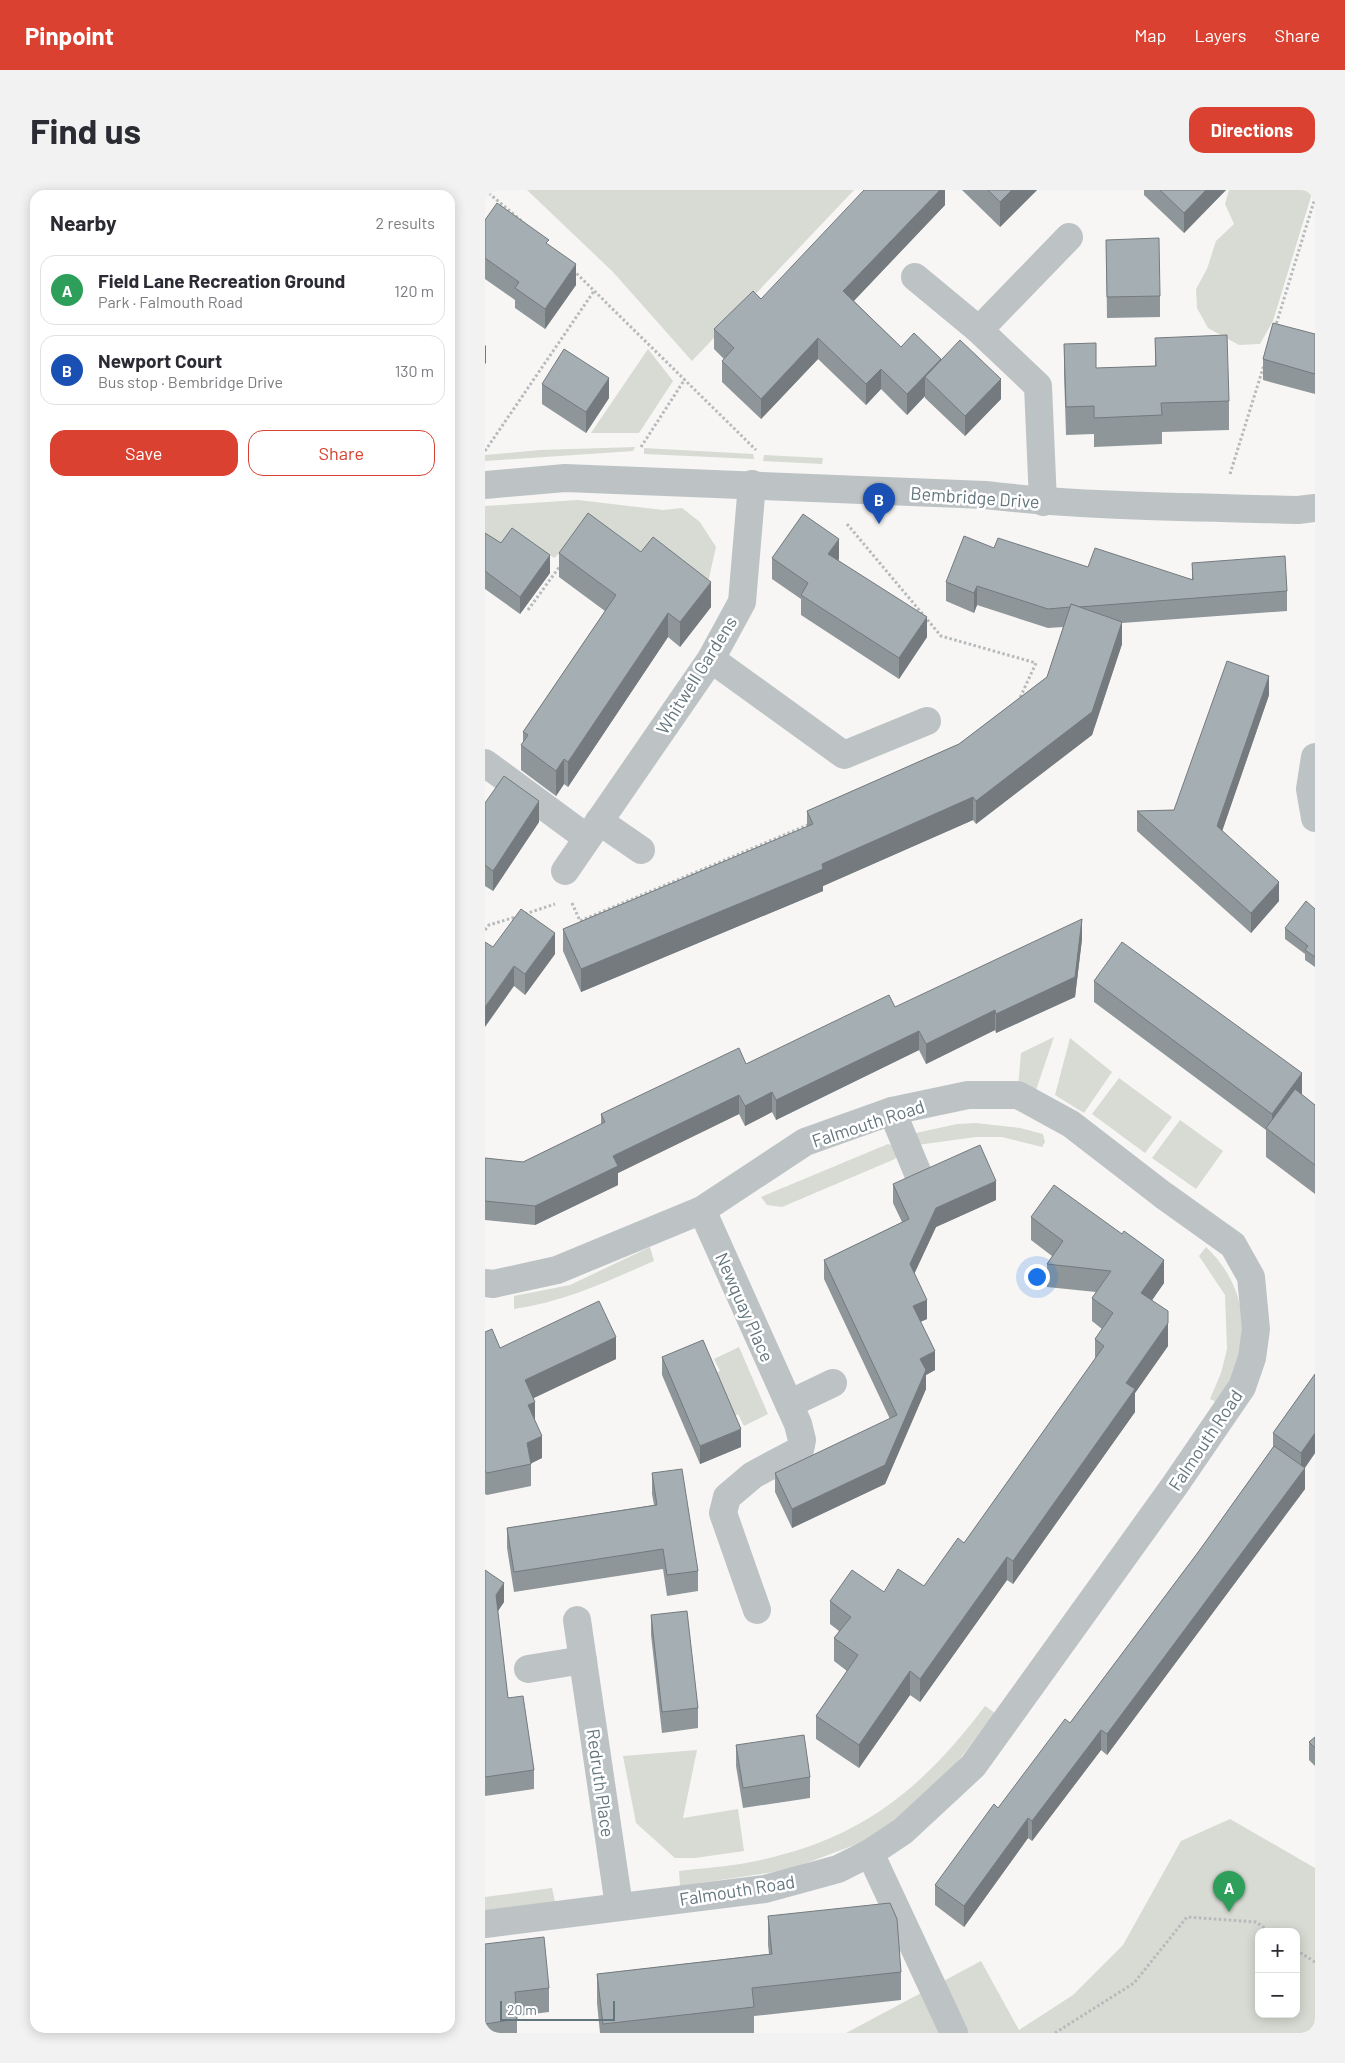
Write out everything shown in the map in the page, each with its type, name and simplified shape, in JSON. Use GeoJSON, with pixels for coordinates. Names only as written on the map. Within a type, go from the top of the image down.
{"type":"FeatureCollection","features":[{"type":"Feature","properties":{"kind":"street"},"geometry":{"type":"LineString","coordinates":[[979,330],[1069,237]]}},
{"type":"Feature","properties":{"kind":"street"},"geometry":{"type":"LineString","coordinates":[[915,277],[979,330],[1038,386],[1043,502]]}},
{"type":"Feature","properties":{"kind":"street","name":"Bembridge Drive"},"geometry":{"type":"LineString","coordinates":[[485,485],[565,478],[755,484],[985,495],[1043,502],[1298,510],[1315,508]]}},
{"type":"Feature","properties":{"kind":"street","name":"Whitwell Gardens"},"geometry":{"type":"LineString","coordinates":[[565,872],[711,659],[742,602],[755,484]]}},
{"type":"Feature","properties":{"kind":"street"},"geometry":{"type":"LineString","coordinates":[[711,659],[844,755],[927,722]]}},
{"type":"Feature","properties":{"kind":"street"},"geometry":{"type":"LineString","coordinates":[[1315,757],[1310,788],[1315,818]]}},
{"type":"Feature","properties":{"kind":"street"},"geometry":{"type":"LineString","coordinates":[[485,763],[593,829],[641,850]]}},
{"type":"Feature","properties":{"kind":"street","name":"Falmouth Road"},"geometry":{"type":"LineString","coordinates":[[485,1283],[493,1284],[557,1270],[702,1210],[805,1142],[892,1111],[968,1095],[1018,1095],[1071,1124],[1163,1195],[1233,1245],[1251,1277],[1255,1329],[1252,1358],[1242,1387],[1175,1485],[973,1766],[903,1831],[870,1853],[838,1869],[765,1889],[485,1924]]}},
{"type":"Feature","properties":{"kind":"street"},"geometry":{"type":"LineString","coordinates":[[892,1111],[919,1176]]}},
{"type":"Feature","properties":{"kind":"street","name":"Newquay Place"},"geometry":{"type":"LineString","coordinates":[[702,1210],[794,1414],[802,1440],[800,1450],[753,1475],[727,1497],[723,1513],[757,1610]]}},
{"type":"Feature","properties":{"kind":"street"},"geometry":{"type":"LineString","coordinates":[[794,1414],[833,1383]]}},
{"type":"Feature","properties":{"kind":"street","name":"Redruth Place"},"geometry":{"type":"LineString","coordinates":[[577,1620],[619,1906]]}},
{"type":"Feature","properties":{"kind":"street"},"geometry":{"type":"LineString","coordinates":[[528,1669],[583,1660]]}},
{"type":"Feature","properties":{"kind":"street"},"geometry":{"type":"LineString","coordinates":[[870,1853],[954,2033]]}},
{"type":"Feature","properties":{"kind":"path"},"geometry":{"type":"LineString","coordinates":[[485,190],[525,224]]}},
{"type":"Feature","properties":{"kind":"path"},"geometry":{"type":"LineString","coordinates":[[1275,330],[1315,198]]}},
{"type":"Feature","properties":{"kind":"path"},"geometry":{"type":"LineString","coordinates":[[567,264],[759,452],[755,484]]}},
{"type":"Feature","properties":{"kind":"path"},"geometry":{"type":"LineString","coordinates":[[485,452],[594,291]]}},
{"type":"Feature","properties":{"kind":"path"},"geometry":{"type":"LineString","coordinates":[[1220,508],[1266,358]]}},
{"type":"Feature","properties":{"kind":"path"},"geometry":{"type":"LineString","coordinates":[[628,480],[631,463],[685,379]]}},
{"type":"Feature","properties":{"kind":"path"},"geometry":{"type":"LineString","coordinates":[[528,610],[562,564]]}},
{"type":"Feature","properties":{"kind":"path"},"geometry":{"type":"LineString","coordinates":[[1055,2033],[1134,1983],[1187,1917],[1256,1922],[1264,1928]]}},
{"type":"Feature","properties":{"kind":"path"},"geometry":{"type":"LineString","coordinates":[[1300,1953],[1315,1962]]}},
{"type":"Feature","properties":{"kind":"shaded area"},"geometry":{"type":"Polygon","coordinates":[[[527,190],[854,190],[692,361],[613,272],[527,190]]]}},
{"type":"Feature","properties":{"kind":"shaded area"},"geometry":{"type":"Polygon","coordinates":[[[1229,190],[1313,190],[1273,321],[1260,344],[1239,345],[1208,328],[1197,308],[1196,289],[1207,269],[1216,241],[1234,224],[1225,204],[1229,190]]]}},
{"type":"Feature","properties":{"kind":"shaded area"},"geometry":{"type":"Polygon","coordinates":[[[648,349],[673,381],[639,433],[591,433],[648,349]]]}},
{"type":"Feature","properties":{"kind":"shaded area"},"geometry":{"type":"Polygon","coordinates":[[[635,447],[633,451],[485,461],[485,455],[540,450],[635,447]]]}},
{"type":"Feature","properties":{"kind":"shaded area"},"geometry":{"type":"Polygon","coordinates":[[[644,448],[753,454],[754,459],[644,454],[644,448]]]}},
{"type":"Feature","properties":{"kind":"shaded area"},"geometry":{"type":"Polygon","coordinates":[[[764,455],[823,458],[822,464],[763,461],[764,455]]]}},
{"type":"Feature","properties":{"kind":"shaded area"},"geometry":{"type":"Polygon","coordinates":[[[578,500],[663,510],[682,508],[700,522],[716,547],[706,591],[643,551],[565,549],[554,558],[521,536],[485,551],[485,506],[578,500]]]}},
{"type":"Feature","properties":{"kind":"shaded area"},"geometry":{"type":"Polygon","coordinates":[[[1054,1037],[1036,1090],[1018,1088],[1021,1053],[1054,1037]]]}},
{"type":"Feature","properties":{"kind":"shaded area"},"geometry":{"type":"Polygon","coordinates":[[[1070,1038],[1112,1072],[1084,1113],[1055,1095],[1070,1038]]]}},
{"type":"Feature","properties":{"kind":"shaded area"},"geometry":{"type":"Polygon","coordinates":[[[1119,1078],[1172,1117],[1145,1153],[1092,1114],[1119,1078]]]}},
{"type":"Feature","properties":{"kind":"shaded area"},"geometry":{"type":"Polygon","coordinates":[[[1180,1120],[1223,1151],[1196,1189],[1152,1158],[1180,1120]]]}},
{"type":"Feature","properties":{"kind":"shaded area"},"geometry":{"type":"Polygon","coordinates":[[[976,1123],[1020,1128],[1043,1134],[1045,1142],[1042,1147],[1002,1137],[976,1137],[917,1145],[914,1140],[916,1133],[957,1124],[976,1123]]]}},
{"type":"Feature","properties":{"kind":"shaded area"},"geometry":{"type":"Polygon","coordinates":[[[888,1144],[896,1147],[900,1152],[895,1159],[782,1207],[767,1205],[761,1197],[888,1144]]]}},
{"type":"Feature","properties":{"kind":"shaded area"},"geometry":{"type":"Polygon","coordinates":[[[650,1247],[654,1261],[568,1296],[514,1309],[514,1296],[570,1285],[650,1247]]]}},
{"type":"Feature","properties":{"kind":"shaded area"},"geometry":{"type":"Polygon","coordinates":[[[1206,1247],[1221,1264],[1232,1282],[1243,1322],[1242,1343],[1237,1363],[1229,1383],[1216,1402],[1210,1399],[1221,1373],[1227,1349],[1225,1295],[1199,1256],[1206,1247]]]}},
{"type":"Feature","properties":{"kind":"shaded area"},"geometry":{"type":"Polygon","coordinates":[[[739,1347],[768,1414],[744,1426],[738,1414],[735,1416],[715,1373],[720,1371],[714,1359],[739,1347]]]}},
{"type":"Feature","properties":{"kind":"shaded area"},"geometry":{"type":"Polygon","coordinates":[[[985,1706],[995,1713],[956,1764],[891,1824],[865,1841],[788,1870],[680,1886],[679,1871],[742,1864],[789,1853],[824,1841],[855,1826],[911,1788],[961,1737],[985,1706]]]}},
{"type":"Feature","properties":{"kind":"shaded area"},"geometry":{"type":"Polygon","coordinates":[[[697,1750],[683,1818],[738,1809],[744,1851],[695,1858],[675,1858],[636,1823],[623,1756],[697,1750]]]}},
{"type":"Feature","properties":{"kind":"shaded area"},"geometry":{"type":"Polygon","coordinates":[[[1230,1819],[1315,1868],[1315,2033],[846,2033],[981,1961],[1019,2030],[1073,1995],[1123,1945],[1181,1841],[1230,1819]]]}},
{"type":"Feature","properties":{"kind":"shaded area"},"geometry":{"type":"Polygon","coordinates":[[[552,1888],[555,1902],[485,1911],[485,1897],[552,1888]]]}},
{"type":"Feature","properties":{"kind":"building"},"geometry":{"type":"Polygon","coordinates":[[[864,190],[940,190],[843,291],[901,347],[914,333],[941,359],[907,394],[881,369],[866,384],[818,338],[761,399],[722,361],[734,348],[714,329],[753,291],[761,299],[864,190]]]}},
{"type":"Feature","properties":{"kind":"building"},"geometry":{"type":"Polygon","coordinates":[[[988,190],[1012,190],[1000,202],[988,190]]]}},
{"type":"Feature","properties":{"kind":"building"},"geometry":{"type":"Polygon","coordinates":[[[1160,190],[1206,190],[1184,213],[1160,190]]]}},
{"type":"Feature","properties":{"kind":"building"},"geometry":{"type":"Polygon","coordinates":[[[497,203],[549,240],[546,243],[576,264],[545,309],[515,288],[519,282],[485,258],[485,220],[497,203]]]}},
{"type":"Feature","properties":{"kind":"building"},"geometry":{"type":"Polygon","coordinates":[[[1159,238],[1160,296],[1107,297],[1106,240],[1159,238]]]}},
{"type":"Feature","properties":{"kind":"building"},"geometry":{"type":"Polygon","coordinates":[[[1273,323],[1315,334],[1315,374],[1263,359],[1273,323]]]}},
{"type":"Feature","properties":{"kind":"building"},"geometry":{"type":"Polygon","coordinates":[[[1227,335],[1229,401],[1161,403],[1162,415],[1094,418],[1094,406],[1066,407],[1064,344],[1096,343],[1096,368],[1156,366],[1155,338],[1227,335]]]}},
{"type":"Feature","properties":{"kind":"building"},"geometry":{"type":"Polygon","coordinates":[[[960,340],[1001,379],[965,416],[925,377],[960,340]]]}},
{"type":"Feature","properties":{"kind":"building"},"geometry":{"type":"Polygon","coordinates":[[[564,349],[609,378],[586,412],[542,384],[564,349]]]}},
{"type":"Feature","properties":{"kind":"building"},"geometry":{"type":"Polygon","coordinates":[[[588,513],[641,552],[653,537],[711,582],[680,622],[668,613],[568,762],[564,759],[556,771],[521,745],[528,735],[523,732],[616,595],[559,553],[588,513]]]}},
{"type":"Feature","properties":{"kind":"building"},"geometry":{"type":"Polygon","coordinates":[[[803,514],[839,539],[828,554],[927,617],[899,658],[801,595],[808,583],[772,558],[803,514]]]}},
{"type":"Feature","properties":{"kind":"building"},"geometry":{"type":"Polygon","coordinates":[[[512,528],[550,555],[520,597],[485,571],[485,533],[501,543],[512,528]]]}},
{"type":"Feature","properties":{"kind":"building"},"geometry":{"type":"Polygon","coordinates":[[[964,536],[994,548],[998,538],[1088,567],[1095,548],[1193,580],[1192,563],[1285,556],[1287,591],[1079,607],[1071,604],[1070,607],[1048,609],[977,586],[974,593],[946,582],[964,536]]]}},
{"type":"Feature","properties":{"kind":"building"},"geometry":{"type":"Polygon","coordinates":[[[1071,604],[1122,622],[1092,712],[976,801],[973,797],[822,864],[823,869],[581,969],[563,929],[813,824],[807,811],[959,744],[1047,677],[1071,604]]]}},
{"type":"Feature","properties":{"kind":"building"},"geometry":{"type":"Polygon","coordinates":[[[1227,661],[1269,676],[1217,826],[1279,882],[1251,913],[1137,811],[1174,810],[1227,661]]]}},
{"type":"Feature","properties":{"kind":"building"},"geometry":{"type":"Polygon","coordinates":[[[504,776],[539,801],[493,871],[485,865],[485,803],[504,776]]]}},
{"type":"Feature","properties":{"kind":"building"},"geometry":{"type":"Polygon","coordinates":[[[1306,901],[1315,909],[1315,957],[1305,950],[1308,946],[1285,928],[1306,901]]]}},
{"type":"Feature","properties":{"kind":"building"},"geometry":{"type":"Polygon","coordinates":[[[521,909],[555,933],[525,974],[514,966],[485,1007],[485,942],[493,947],[521,909]]]}},
{"type":"Feature","properties":{"kind":"building"},"geometry":{"type":"Polygon","coordinates":[[[1082,919],[1075,977],[996,1014],[995,1010],[926,1044],[919,1031],[776,1100],[772,1092],[745,1106],[739,1095],[613,1156],[618,1166],[535,1206],[485,1201],[485,1158],[523,1162],[605,1122],[601,1114],[739,1048],[746,1064],[889,995],[895,1007],[1082,919]]]}},
{"type":"Feature","properties":{"kind":"building"},"geometry":{"type":"Polygon","coordinates":[[[1122,942],[1302,1073],[1272,1114],[1094,981],[1122,942]]]}},
{"type":"Feature","properties":{"kind":"building"},"geometry":{"type":"Polygon","coordinates":[[[1295,1089],[1315,1105],[1315,1165],[1266,1128],[1295,1089]]]}},
{"type":"Feature","properties":{"kind":"building"},"geometry":{"type":"Polygon","coordinates":[[[980,1145],[996,1181],[936,1208],[910,1264],[927,1300],[913,1306],[935,1351],[920,1359],[926,1370],[885,1465],[792,1509],[775,1473],[897,1415],[824,1260],[909,1219],[893,1184],[980,1145]]]}},
{"type":"Feature","properties":{"kind":"building"},"geometry":{"type":"Polygon","coordinates":[[[1054,1185],[1122,1234],[1124,1231],[1164,1260],[1141,1293],[1168,1311],[1168,1323],[1126,1383],[1135,1389],[1013,1561],[1007,1557],[920,1679],[910,1671],[859,1745],[816,1716],[858,1655],[834,1638],[851,1617],[830,1601],[852,1570],[884,1592],[898,1569],[924,1586],[958,1538],[964,1543],[1104,1346],[1095,1339],[1113,1313],[1092,1298],[1111,1271],[1047,1264],[1063,1241],[1031,1217],[1054,1185]]]}},
{"type":"Feature","properties":{"kind":"building"},"geometry":{"type":"Polygon","coordinates":[[[599,1301],[616,1337],[525,1380],[535,1402],[528,1405],[542,1436],[527,1443],[531,1464],[487,1473],[485,1471],[485,1332],[492,1329],[500,1348],[599,1301]]]}},
{"type":"Feature","properties":{"kind":"building"},"geometry":{"type":"Polygon","coordinates":[[[703,1340],[741,1429],[700,1446],[662,1357],[703,1340]]]}},
{"type":"Feature","properties":{"kind":"building"},"geometry":{"type":"Polygon","coordinates":[[[1315,1374],[1315,1433],[1301,1453],[1273,1433],[1315,1374]]]}},
{"type":"Feature","properties":{"kind":"building"},"geometry":{"type":"Polygon","coordinates":[[[1274,1446],[1305,1468],[1107,1734],[1101,1730],[1032,1821],[1028,1818],[964,1906],[935,1885],[994,1804],[998,1808],[1065,1719],[1070,1723],[1199,1551],[1274,1446]]]}},
{"type":"Feature","properties":{"kind":"building"},"geometry":{"type":"Polygon","coordinates":[[[682,1469],[698,1571],[667,1575],[663,1549],[514,1572],[507,1528],[657,1505],[652,1473],[682,1469]]]}},
{"type":"Feature","properties":{"kind":"building"},"geometry":{"type":"Polygon","coordinates":[[[485,1570],[504,1583],[496,1595],[508,1698],[523,1696],[534,1770],[485,1777],[485,1570]]]}},
{"type":"Feature","properties":{"kind":"building"},"geometry":{"type":"Polygon","coordinates":[[[687,1611],[698,1708],[662,1712],[651,1615],[687,1611]]]}},
{"type":"Feature","properties":{"kind":"building"},"geometry":{"type":"Polygon","coordinates":[[[804,1735],[810,1777],[743,1788],[736,1745],[804,1735]]]}},
{"type":"Feature","properties":{"kind":"building"},"geometry":{"type":"Polygon","coordinates":[[[1315,1737],[1315,1748],[1309,1742],[1315,1737]]]}},
{"type":"Feature","properties":{"kind":"building"},"geometry":{"type":"Polygon","coordinates":[[[890,1903],[897,1919],[901,1972],[752,1988],[754,2007],[603,2024],[597,1974],[772,1954],[768,1916],[890,1903]]]}},
{"type":"Feature","properties":{"kind":"building"},"geometry":{"type":"Polygon","coordinates":[[[544,1937],[549,1988],[515,1992],[517,2019],[485,2024],[485,1944],[544,1937]]]}},
{"type":"Feature","properties":{"kind":"place","name":"Newport Court"},"geometry":{"type":"Point","coordinates":[879,524]}},
{"type":"Feature","properties":{"kind":"place","name":"Field Lane Recreation Ground"},"geometry":{"type":"Point","coordinates":[1229,1912]}}]}
